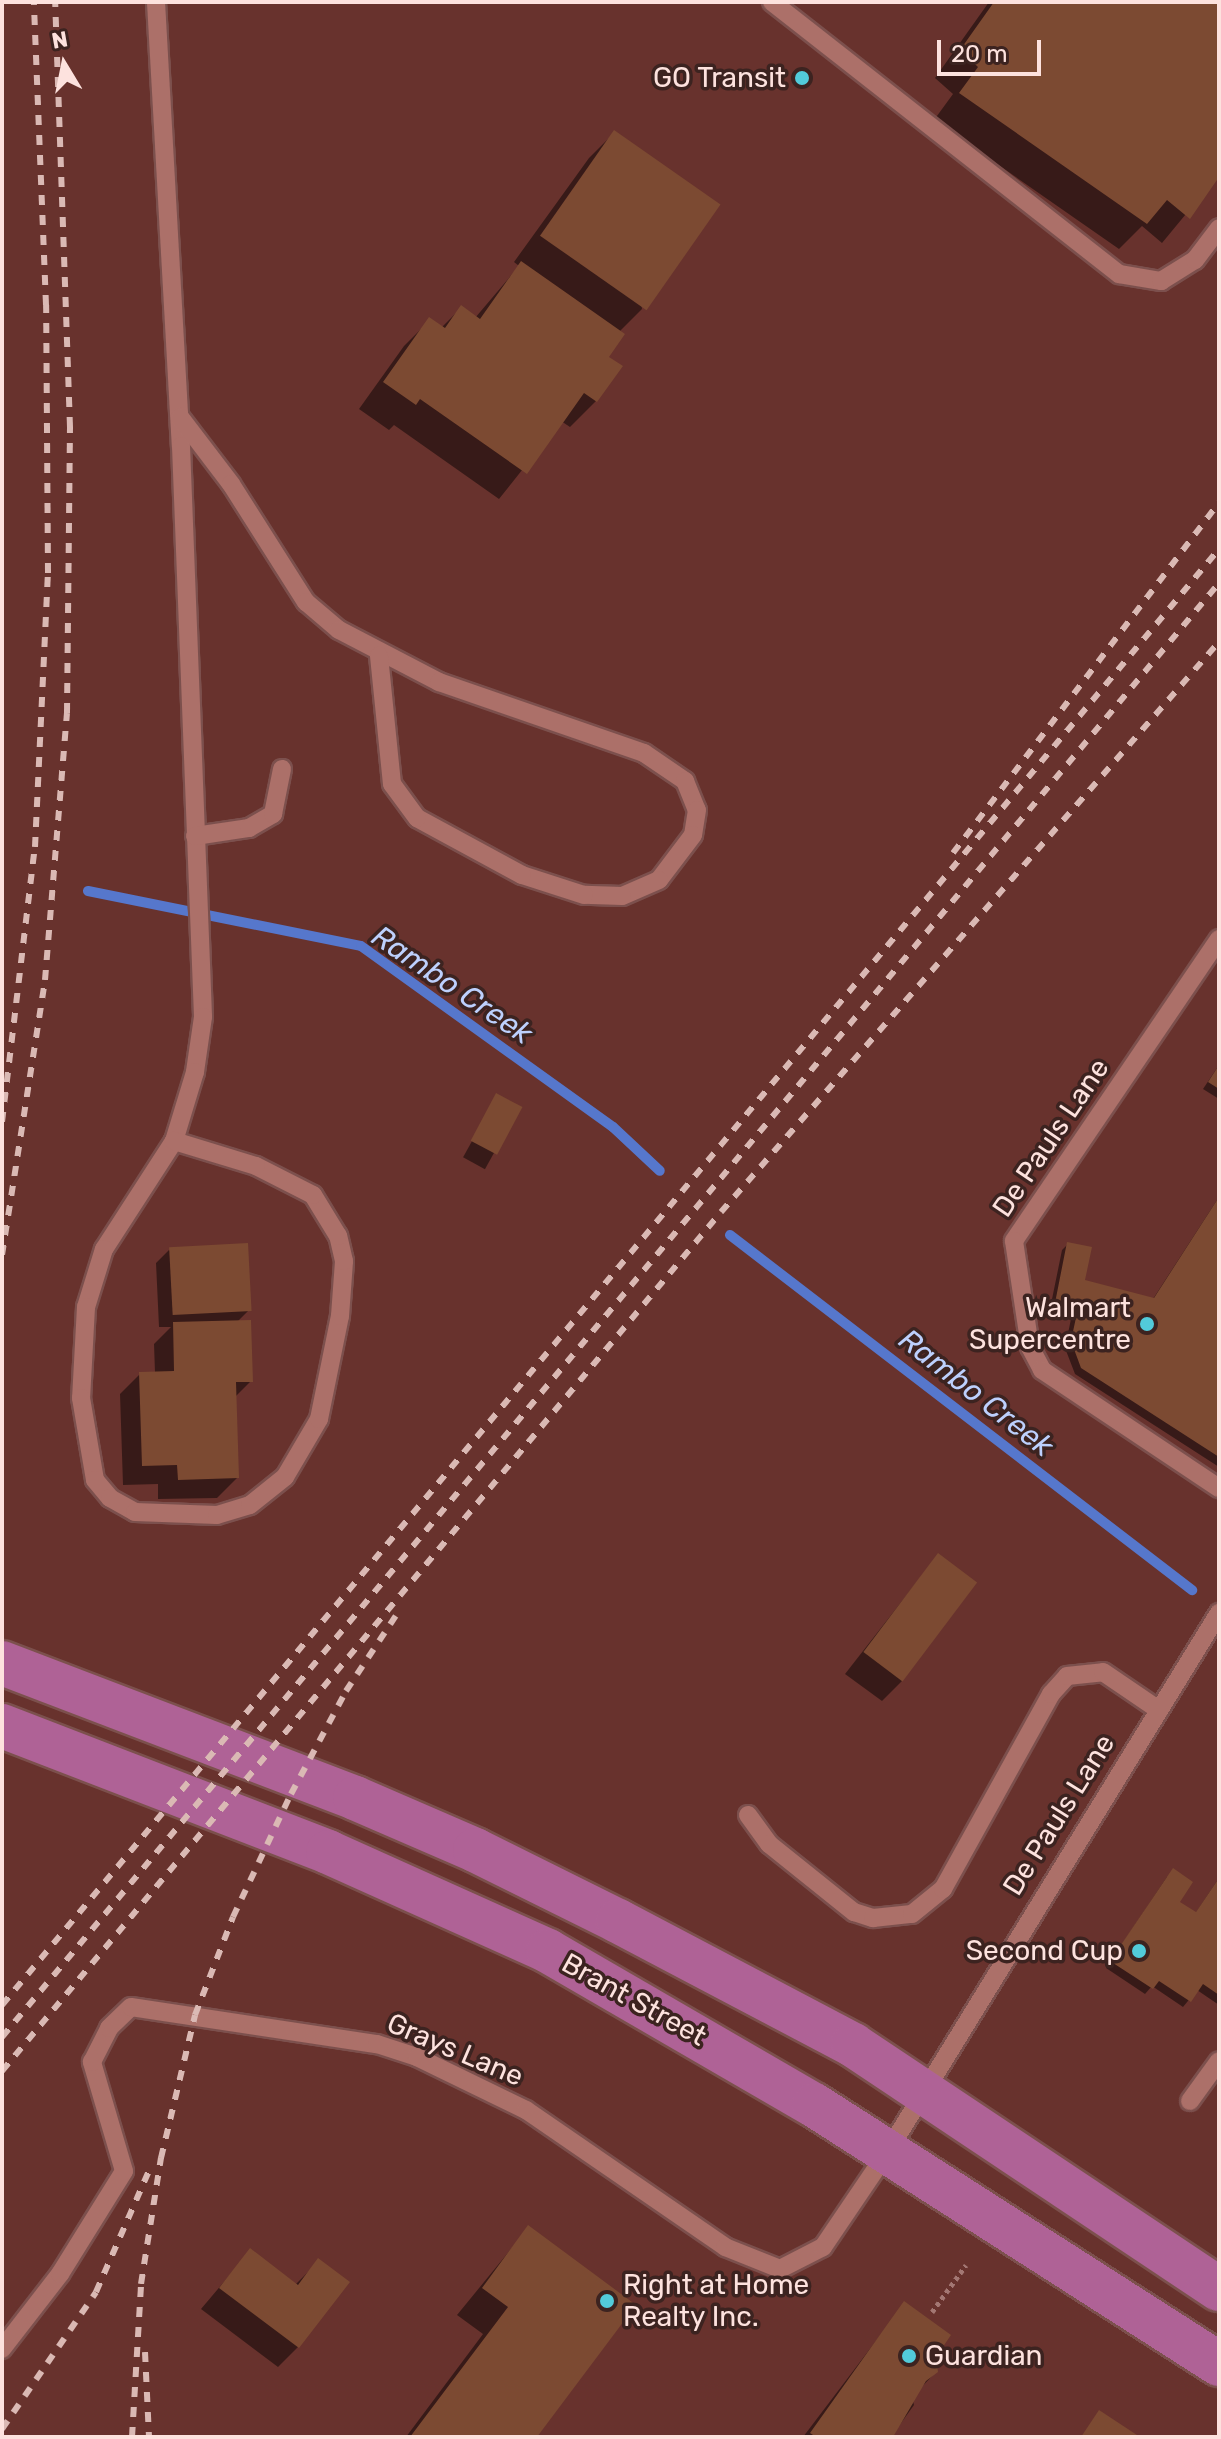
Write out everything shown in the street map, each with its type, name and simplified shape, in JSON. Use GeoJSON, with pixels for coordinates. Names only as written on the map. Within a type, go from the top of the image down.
{"type":"FeatureCollection","features":[{"type":"Feature","properties":{"kind":"main road"},"geometry":{"type":"LineString","coordinates":[[2,1663],[475,1850],[839,2038],[923,2089],[1219,2289]]}},
{"type":"Feature","properties":{"kind":"main road","name":"Brant Street"},"geometry":{"type":"LineString","coordinates":[[2,1726],[328,1852],[548,1951],[646,2004],[888,2151],[1219,2364]]}},
{"type":"Feature","properties":{"kind":"lane"},"geometry":{"type":"LineString","coordinates":[[156,2],[180,417],[203,1017],[195,1072],[174,1141],[104,1249],[86,1307],[84,1436],[95,1480],[110,1498],[135,1512],[217,1515],[250,1505],[285,1477],[319,1419],[340,1316],[344,1261],[338,1236],[313,1195],[256,1166],[174,1141]]}},
{"type":"Feature","properties":{"kind":"lane"},"geometry":{"type":"LineString","coordinates":[[772,2],[1119,274],[1161,281],[1195,260],[1219,228]]}},
{"type":"Feature","properties":{"kind":"lane"},"geometry":{"type":"LineString","coordinates":[[180,417],[231,484],[306,602],[379,656],[439,682],[644,753],[685,781],[697,810],[693,835],[659,880],[622,896],[584,895],[522,875],[417,818],[392,784],[379,656]]}},
{"type":"Feature","properties":{"kind":"lane"},"geometry":{"type":"LineString","coordinates":[[195,836],[249,828],[273,814],[282,769]]}},
{"type":"Feature","properties":{"kind":"lane","name":"De Pauls Lane"},"geometry":{"type":"LineString","coordinates":[[1219,939],[1014,1241],[1030,1347],[1042,1370],[1219,1488]]}},
{"type":"Feature","properties":{"kind":"lane","name":"De Pauls Lane"},"geometry":{"type":"LineString","coordinates":[[923,2089],[1219,1613]]}},
{"type":"Feature","properties":{"kind":"lane"},"geometry":{"type":"LineString","coordinates":[[748,1815],[769,1844],[854,1912],[883,1919],[912,1914],[943,1889],[1051,1694],[1067,1676],[1103,1672],[1159,1710]]}},
{"type":"Feature","properties":{"kind":"lane","name":"Grays Lane"},"geometry":{"type":"LineString","coordinates":[[2,2349],[60,2274],[124,2171],[92,2062],[109,2028],[131,2007],[377,2044],[417,2057],[526,2110],[725,2247],[780,2269],[823,2247],[888,2151],[923,2089]]}},
{"type":"Feature","properties":{"kind":"lane"},"geometry":{"type":"LineString","coordinates":[[1190,2101],[1219,2061]]}},
{"type":"Feature","properties":{"kind":"path"},"geometry":{"type":"LineString","coordinates":[[932,2312],[966,2265]]}},
{"type":"Feature","properties":{"kind":"building"},"geometry":{"type":"Polygon","coordinates":[[[994,2],[1219,2],[1219,177],[1190,219],[1167,200],[1147,224],[959,93],[978,67],[960,50],[994,2]]]}},
{"type":"Feature","properties":{"kind":"building"},"geometry":{"type":"Polygon","coordinates":[[[614,130],[720,205],[646,310],[540,236],[614,130]]]}},
{"type":"Feature","properties":{"kind":"building"},"geometry":{"type":"Polygon","coordinates":[[[521,261],[625,334],[609,357],[623,366],[597,402],[584,393],[527,474],[420,399],[416,405],[383,382],[429,317],[445,328],[461,305],[480,319],[521,261]]]}},
{"type":"Feature","properties":{"kind":"building"},"geometry":{"type":"Polygon","coordinates":[[[1219,1065],[1219,1089],[1208,1082],[1219,1065]]]}},
{"type":"Feature","properties":{"kind":"building"},"geometry":{"type":"Polygon","coordinates":[[[496,1093],[522,1107],[497,1155],[471,1141],[496,1093]]]}},
{"type":"Feature","properties":{"kind":"building","name":"Walmart Supercentre"},"geometry":{"type":"Polygon","coordinates":[[[1219,1197],[1219,1457],[1081,1368],[1071,1341],[1078,1308],[1055,1303],[1067,1242],[1092,1247],[1085,1280],[1154,1298],[1219,1197]]]}},
{"type":"Feature","properties":{"kind":"building"},"geometry":{"type":"Polygon","coordinates":[[[248,1243],[252,1311],[173,1315],[169,1247],[248,1243]]]}},
{"type":"Feature","properties":{"kind":"building"},"geometry":{"type":"Polygon","coordinates":[[[251,1320],[253,1382],[236,1382],[239,1478],[178,1480],[177,1465],[142,1466],[139,1372],[174,1371],[173,1322],[251,1320]]]}},
{"type":"Feature","properties":{"kind":"building"},"geometry":{"type":"Polygon","coordinates":[[[938,1553],[977,1582],[903,1682],[863,1652],[938,1553]]]}},
{"type":"Feature","properties":{"kind":"building"},"geometry":{"type":"Polygon","coordinates":[[[1173,1868],[1193,1882],[1180,1902],[1196,1912],[1219,1878],[1219,1995],[1203,1984],[1191,2002],[1159,1981],[1153,1989],[1110,1961],[1173,1868]]]}},
{"type":"Feature","properties":{"kind":"building"},"geometry":{"type":"Polygon","coordinates":[[[528,2225],[636,2305],[537,2437],[410,2437],[508,2307],[482,2288],[528,2225]]]}},
{"type":"Feature","properties":{"kind":"building"},"geometry":{"type":"Polygon","coordinates":[[[250,2248],[298,2285],[318,2258],[350,2282],[299,2348],[219,2288],[250,2248]]]}},
{"type":"Feature","properties":{"kind":"building"},"geometry":{"type":"Polygon","coordinates":[[[904,2301],[951,2335],[936,2357],[938,2372],[926,2381],[893,2437],[816,2437],[810,2433],[904,2301]]]}},
{"type":"Feature","properties":{"kind":"building"},"geometry":{"type":"Polygon","coordinates":[[[1099,2410],[1140,2437],[1081,2437],[1099,2410]]]}},
{"type":"Feature","properties":{"kind":"waterway","name":"Rambo Creek"},"geometry":{"type":"LineString","coordinates":[[88,891],[361,946],[613,1127],[660,1171]]}},
{"type":"Feature","properties":{"kind":"waterway","name":"Rambo Creek"},"geometry":{"type":"LineString","coordinates":[[730,1235],[1192,1590]]}},
{"type":"Feature","properties":{"kind":"railway"},"geometry":{"type":"LineString","coordinates":[[2,1122],[35,847],[48,573],[46,305],[34,2]]}},
{"type":"Feature","properties":{"kind":"railway"},"geometry":{"type":"LineString","coordinates":[[2,1255],[45,980],[67,713],[70,427],[55,2]]}},
{"type":"Feature","properties":{"kind":"railway"},"geometry":{"type":"LineString","coordinates":[[953,853],[1219,502]]}},
{"type":"Feature","properties":{"kind":"railway"},"geometry":{"type":"LineString","coordinates":[[2,2005],[1219,549]]}},
{"type":"Feature","properties":{"kind":"railway"},"geometry":{"type":"LineString","coordinates":[[2,2037],[1219,583]]}},
{"type":"Feature","properties":{"kind":"railway"},"geometry":{"type":"LineString","coordinates":[[2,2071],[721,1212],[1219,642]]}},
{"type":"Feature","properties":{"kind":"railway"},"geometry":{"type":"LineString","coordinates":[[132,2437],[141,2284],[161,2158],[195,2015],[233,1917],[291,1794],[346,1691],[401,1608]]}},
{"type":"Feature","properties":{"kind":"railway"},"geometry":{"type":"LineString","coordinates":[[2,2429],[96,2292],[151,2166]]}},
{"type":"Feature","properties":{"kind":"railway"},"geometry":{"type":"LineString","coordinates":[[145,2352],[149,2437]]}},
{"type":"Feature","properties":{"kind":"place","name":"GO Transit"},"geometry":{"type":"Point","coordinates":[802,78]}},
{"type":"Feature","properties":{"kind":"place","name":"Walmart Supercentre"},"geometry":{"type":"Point","coordinates":[1147,1324]}},
{"type":"Feature","properties":{"kind":"place","name":"Second Cup"},"geometry":{"type":"Point","coordinates":[1139,1951]}},
{"type":"Feature","properties":{"kind":"place","name":"Right at Home Realty Inc."},"geometry":{"type":"Point","coordinates":[607,2301]}},
{"type":"Feature","properties":{"kind":"place","name":"Guardian"},"geometry":{"type":"Point","coordinates":[909,2356]}}]}
